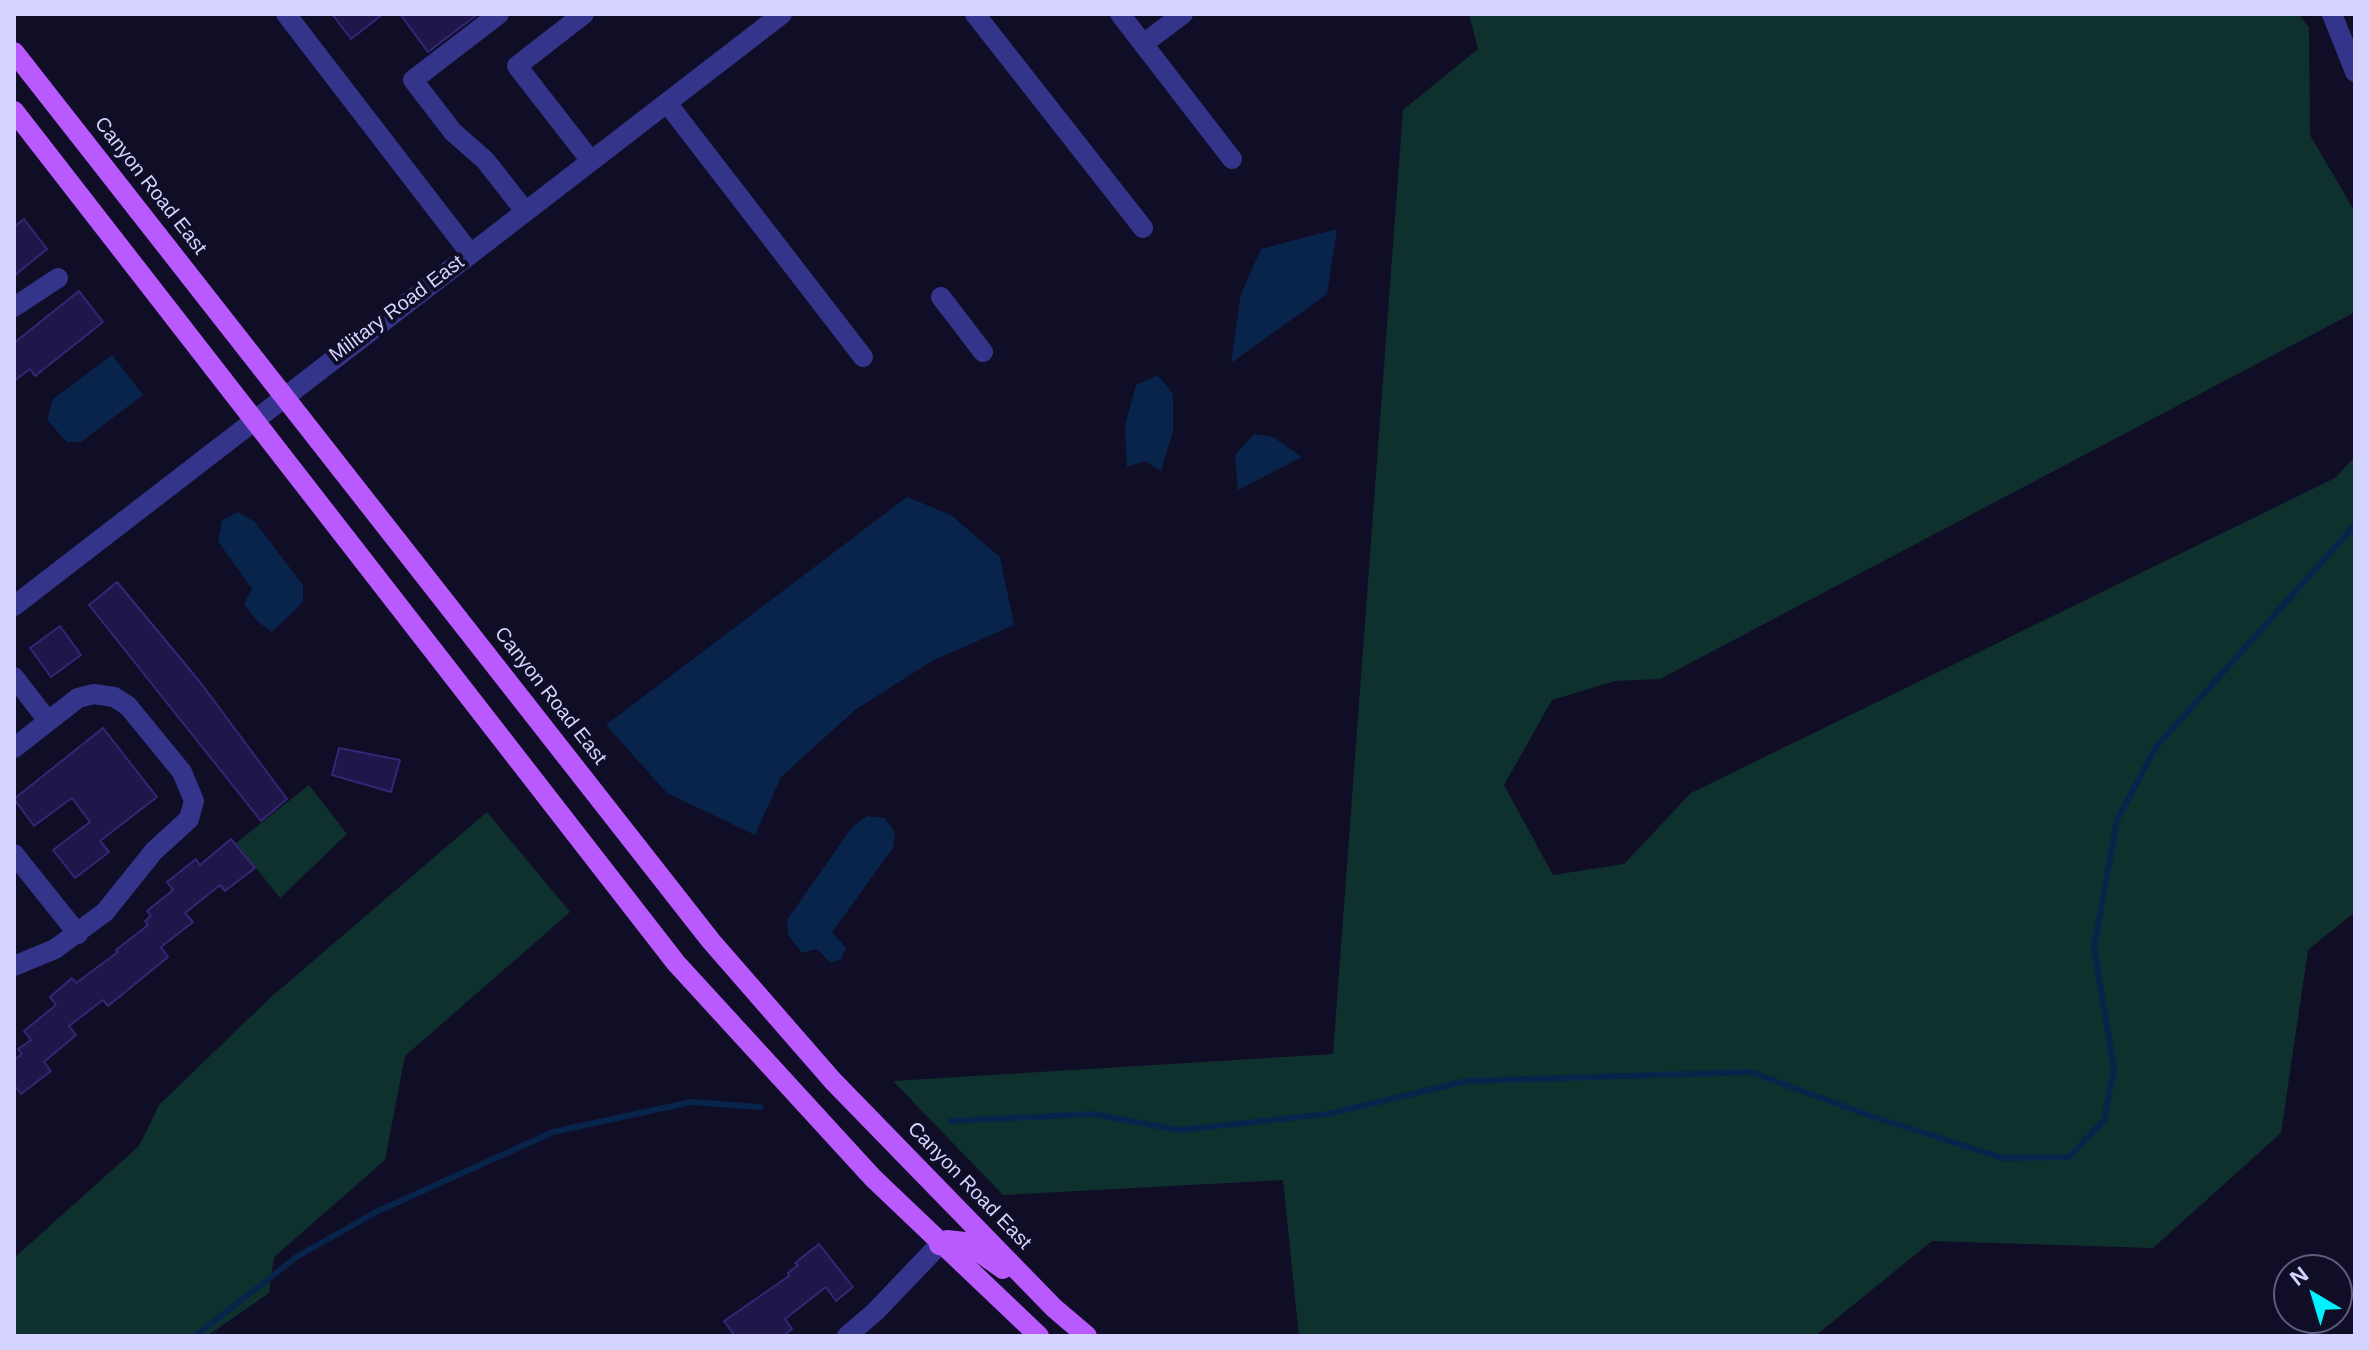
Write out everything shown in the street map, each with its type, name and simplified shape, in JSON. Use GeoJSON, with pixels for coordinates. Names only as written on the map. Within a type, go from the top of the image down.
{"type":"FeatureCollection","features":[{"type":"Feature","properties":{"kind":"main road","name":"Canyon Road East"},"geometry":{"type":"LineString","coordinates":[[14,52],[711,941],[833,1081],[1054,1308],[1087,1336]]}},
{"type":"Feature","properties":{"kind":"main road"},"geometry":{"type":"LineString","coordinates":[[16,116],[676,963],[797,1097],[939,1245],[1039,1336]]}},
{"type":"Feature","properties":{"kind":"main road"},"geometry":{"type":"LineString","coordinates":[[939,1245],[947,1240],[965,1242],[1054,1308]]}},
{"type":"Feature","properties":{"kind":"street"},"geometry":{"type":"LineString","coordinates":[[286,14],[470,253]]}},
{"type":"Feature","properties":{"kind":"street"},"geometry":{"type":"LineString","coordinates":[[499,14],[413,80],[453,132],[485,160],[525,211]]}},
{"type":"Feature","properties":{"kind":"street"},"geometry":{"type":"LineString","coordinates":[[584,14],[517,66],[591,161]]}},
{"type":"Feature","properties":{"kind":"street","name":"Military Road East"},"geometry":{"type":"LineString","coordinates":[[18,595],[284,396],[782,14]]}},
{"type":"Feature","properties":{"kind":"street"},"geometry":{"type":"LineString","coordinates":[[975,14],[1143,228]]}},
{"type":"Feature","properties":{"kind":"street"},"geometry":{"type":"LineString","coordinates":[[1120,14],[1232,159]]}},
{"type":"Feature","properties":{"kind":"street"},"geometry":{"type":"LineString","coordinates":[[1143,44],[1183,14]]}},
{"type":"Feature","properties":{"kind":"street"},"geometry":{"type":"LineString","coordinates":[[2332,14],[2355,72]]}},
{"type":"Feature","properties":{"kind":"street"},"geometry":{"type":"LineString","coordinates":[[667,103],[863,357]]}},
{"type":"Feature","properties":{"kind":"street"},"geometry":{"type":"LineString","coordinates":[[14,307],[58,278]]}},
{"type":"Feature","properties":{"kind":"street"},"geometry":{"type":"LineString","coordinates":[[941,297],[983,352]]}},
{"type":"Feature","properties":{"kind":"street"},"geometry":{"type":"LineString","coordinates":[[14,677],[48,721]]}},
{"type":"Feature","properties":{"kind":"street"},"geometry":{"type":"LineString","coordinates":[[14,748],[78,698],[104,694],[128,706],[182,772],[192,792],[194,811],[154,851],[120,897],[78,934],[55,949],[14,966]]}},
{"type":"Feature","properties":{"kind":"street"},"geometry":{"type":"LineString","coordinates":[[14,854],[78,934]]}},
{"type":"Feature","properties":{"kind":"street"},"geometry":{"type":"LineString","coordinates":[[847,1336],[876,1311],[939,1245]]}},
{"type":"Feature","properties":{"kind":"green space"},"geometry":{"type":"Polygon","coordinates":[[[1469,14],[2299,14],[2309,28],[2310,135],[2355,212],[2355,312],[1660,679],[1615,681],[1552,700],[1504,785],[1553,875],[1624,864],[1691,793],[2335,478],[2355,457],[2355,912],[2308,950],[2281,1133],[2153,1248],[1932,1241],[1815,1336],[1299,1336],[1283,1180],[1003,1195],[893,1081],[1333,1054],[1403,110],[1478,49],[1469,14]]]}},
{"type":"Feature","properties":{"kind":"green space"},"geometry":{"type":"Polygon","coordinates":[[[309,785],[347,834],[280,898],[236,843],[309,785]]]}},
{"type":"Feature","properties":{"kind":"green space"},"geometry":{"type":"Polygon","coordinates":[[[487,812],[570,912],[405,1056],[385,1160],[274,1257],[269,1293],[207,1336],[14,1336],[14,1258],[139,1146],[159,1105],[270,998],[487,812]]]}},
{"type":"Feature","properties":{"kind":"water"},"geometry":{"type":"Polygon","coordinates":[[[1337,229],[1327,294],[1231,363],[1241,294],[1261,249],[1337,229]]]}},
{"type":"Feature","properties":{"kind":"water"},"geometry":{"type":"Polygon","coordinates":[[[112,355],[143,395],[81,442],[67,442],[47,420],[53,399],[112,355]]]}},
{"type":"Feature","properties":{"kind":"water"},"geometry":{"type":"Polygon","coordinates":[[[1158,375],[1173,394],[1173,431],[1161,471],[1145,461],[1127,467],[1125,426],[1136,385],[1158,375]]]}},
{"type":"Feature","properties":{"kind":"water"},"geometry":{"type":"Polygon","coordinates":[[[1254,434],[1273,437],[1302,457],[1238,490],[1235,455],[1254,434]]]}},
{"type":"Feature","properties":{"kind":"water"},"geometry":{"type":"Polygon","coordinates":[[[907,497],[951,515],[1000,557],[1014,625],[932,661],[855,710],[781,777],[755,835],[667,793],[606,725],[907,497]]]}},
{"type":"Feature","properties":{"kind":"water"},"geometry":{"type":"Polygon","coordinates":[[[238,512],[255,522],[303,585],[303,602],[272,632],[258,622],[244,604],[252,589],[218,541],[222,520],[238,512]]]}},
{"type":"Feature","properties":{"kind":"water"},"geometry":{"type":"Polygon","coordinates":[[[867,816],[885,818],[895,833],[893,848],[832,932],[846,948],[841,959],[831,963],[817,949],[802,953],[788,935],[787,920],[852,827],[867,816]]]}},
{"type":"Feature","properties":{"kind":"building"},"geometry":{"type":"Polygon","coordinates":[[[332,14],[383,14],[351,39],[332,14]]]}},
{"type":"Feature","properties":{"kind":"building"},"geometry":{"type":"Polygon","coordinates":[[[400,14],[478,14],[428,52],[400,14]]]}},
{"type":"Feature","properties":{"kind":"building"},"geometry":{"type":"Polygon","coordinates":[[[24,219],[47,249],[14,276],[14,227],[24,219]]]}},
{"type":"Feature","properties":{"kind":"building"},"geometry":{"type":"Polygon","coordinates":[[[79,291],[103,322],[35,376],[30,369],[14,381],[14,343],[79,291]]]}},
{"type":"Feature","properties":{"kind":"building"},"geometry":{"type":"Polygon","coordinates":[[[117,582],[200,682],[287,799],[261,821],[89,605],[117,582]]]}},
{"type":"Feature","properties":{"kind":"building"},"geometry":{"type":"Polygon","coordinates":[[[60,626],[81,655],[51,677],[30,648],[60,626]]]}},
{"type":"Feature","properties":{"kind":"building"},"geometry":{"type":"Polygon","coordinates":[[[103,728],[157,797],[100,841],[109,852],[75,878],[53,850],[90,822],[72,798],[34,826],[14,799],[103,728]]]}},
{"type":"Feature","properties":{"kind":"building"},"geometry":{"type":"Polygon","coordinates":[[[339,748],[400,760],[391,792],[332,775],[339,748]]]}},
{"type":"Feature","properties":{"kind":"building"},"geometry":{"type":"Polygon","coordinates":[[[231,839],[255,868],[225,891],[220,885],[185,913],[193,922],[161,947],[168,957],[108,1006],[103,1000],[69,1026],[76,1035],[44,1062],[51,1071],[21,1094],[14,1085],[14,1060],[22,1054],[18,1049],[31,1040],[24,1031],[56,1005],[50,997],[72,978],[76,983],[118,952],[116,950],[148,925],[145,921],[151,916],[147,911],[173,890],[167,882],[196,859],[200,865],[231,839]]]}},
{"type":"Feature","properties":{"kind":"building"},"geometry":{"type":"Polygon","coordinates":[[[819,1244],[853,1287],[836,1301],[826,1287],[785,1319],[792,1329],[783,1336],[735,1336],[724,1321],[789,1276],[788,1273],[798,1265],[795,1263],[819,1244]]]}},
{"type":"Feature","properties":{"kind":"waterway"},"geometry":{"type":"LineString","coordinates":[[951,1121],[1093,1114],[1179,1130],[1328,1114],[1466,1081],[1751,1072],[1868,1115],[2002,1158],[2069,1157],[2104,1120],[2114,1069],[2094,947],[2117,820],[2156,747],[2355,525]]}},
{"type":"Feature","properties":{"kind":"waterway"},"geometry":{"type":"LineString","coordinates":[[195,1336],[298,1256],[376,1212],[553,1132],[691,1102],[760,1107]]}}]}
